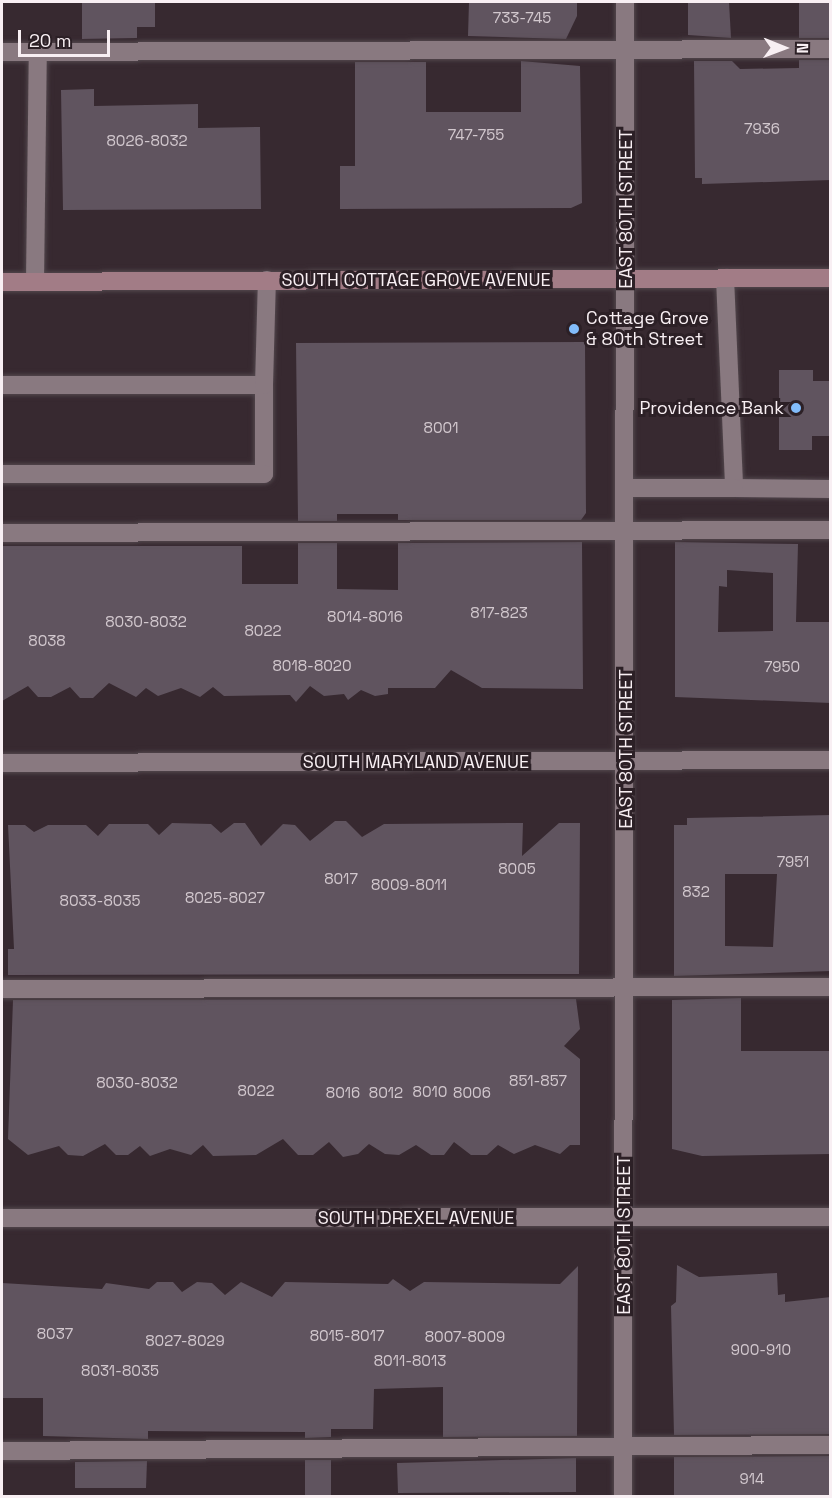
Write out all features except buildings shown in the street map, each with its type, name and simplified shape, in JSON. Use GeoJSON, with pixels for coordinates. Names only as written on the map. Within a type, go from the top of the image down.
{"type":"FeatureCollection","features":[{"type":"Feature","properties":{"kind":"main road","name":"SOUTH COTTAGE GROVE AVENUE"},"geometry":{"type":"LineString","coordinates":[[2,282],[831,278]]}},
{"type":"Feature","properties":{"kind":"street","name":"EAST 80TH STREET"},"geometry":{"type":"LineString","coordinates":[[623,1497],[627,278],[625,2]]}},
{"type":"Feature","properties":{"kind":"street"},"geometry":{"type":"LineString","coordinates":[[2,52],[831,49]]}},
{"type":"Feature","properties":{"kind":"street"},"geometry":{"type":"LineString","coordinates":[[35,282],[38,52]]}},
{"type":"Feature","properties":{"kind":"street"},"geometry":{"type":"LineString","coordinates":[[725,278],[734,488]]}},
{"type":"Feature","properties":{"kind":"street"},"geometry":{"type":"LineString","coordinates":[[2,474],[264,474],[267,280]]}},
{"type":"Feature","properties":{"kind":"street"},"geometry":{"type":"LineString","coordinates":[[2,386],[264,385]]}},
{"type":"Feature","properties":{"kind":"street"},"geometry":{"type":"LineString","coordinates":[[626,488],[831,489]]}},
{"type":"Feature","properties":{"kind":"street"},"geometry":{"type":"LineString","coordinates":[[2,533],[831,530]]}},
{"type":"Feature","properties":{"kind":"street","name":"SOUTH MARYLAND AVENUE"},"geometry":{"type":"LineString","coordinates":[[2,763],[831,760]]}},
{"type":"Feature","properties":{"kind":"street"},"geometry":{"type":"LineString","coordinates":[[2,989],[831,987]]}},
{"type":"Feature","properties":{"kind":"street","name":"SOUTH DREXEL AVENUE"},"geometry":{"type":"LineString","coordinates":[[2,1218],[831,1217]]}},
{"type":"Feature","properties":{"kind":"street"},"geometry":{"type":"LineString","coordinates":[[2,1451],[831,1445]]}},
{"type":"Feature","properties":{"kind":"place","name":"Cottage Grove & 80th Street"},"geometry":{"type":"Point","coordinates":[574,329]}},
{"type":"Feature","properties":{"kind":"place","name":"Providence Bank"},"geometry":{"type":"Point","coordinates":[796,408]}}]}
